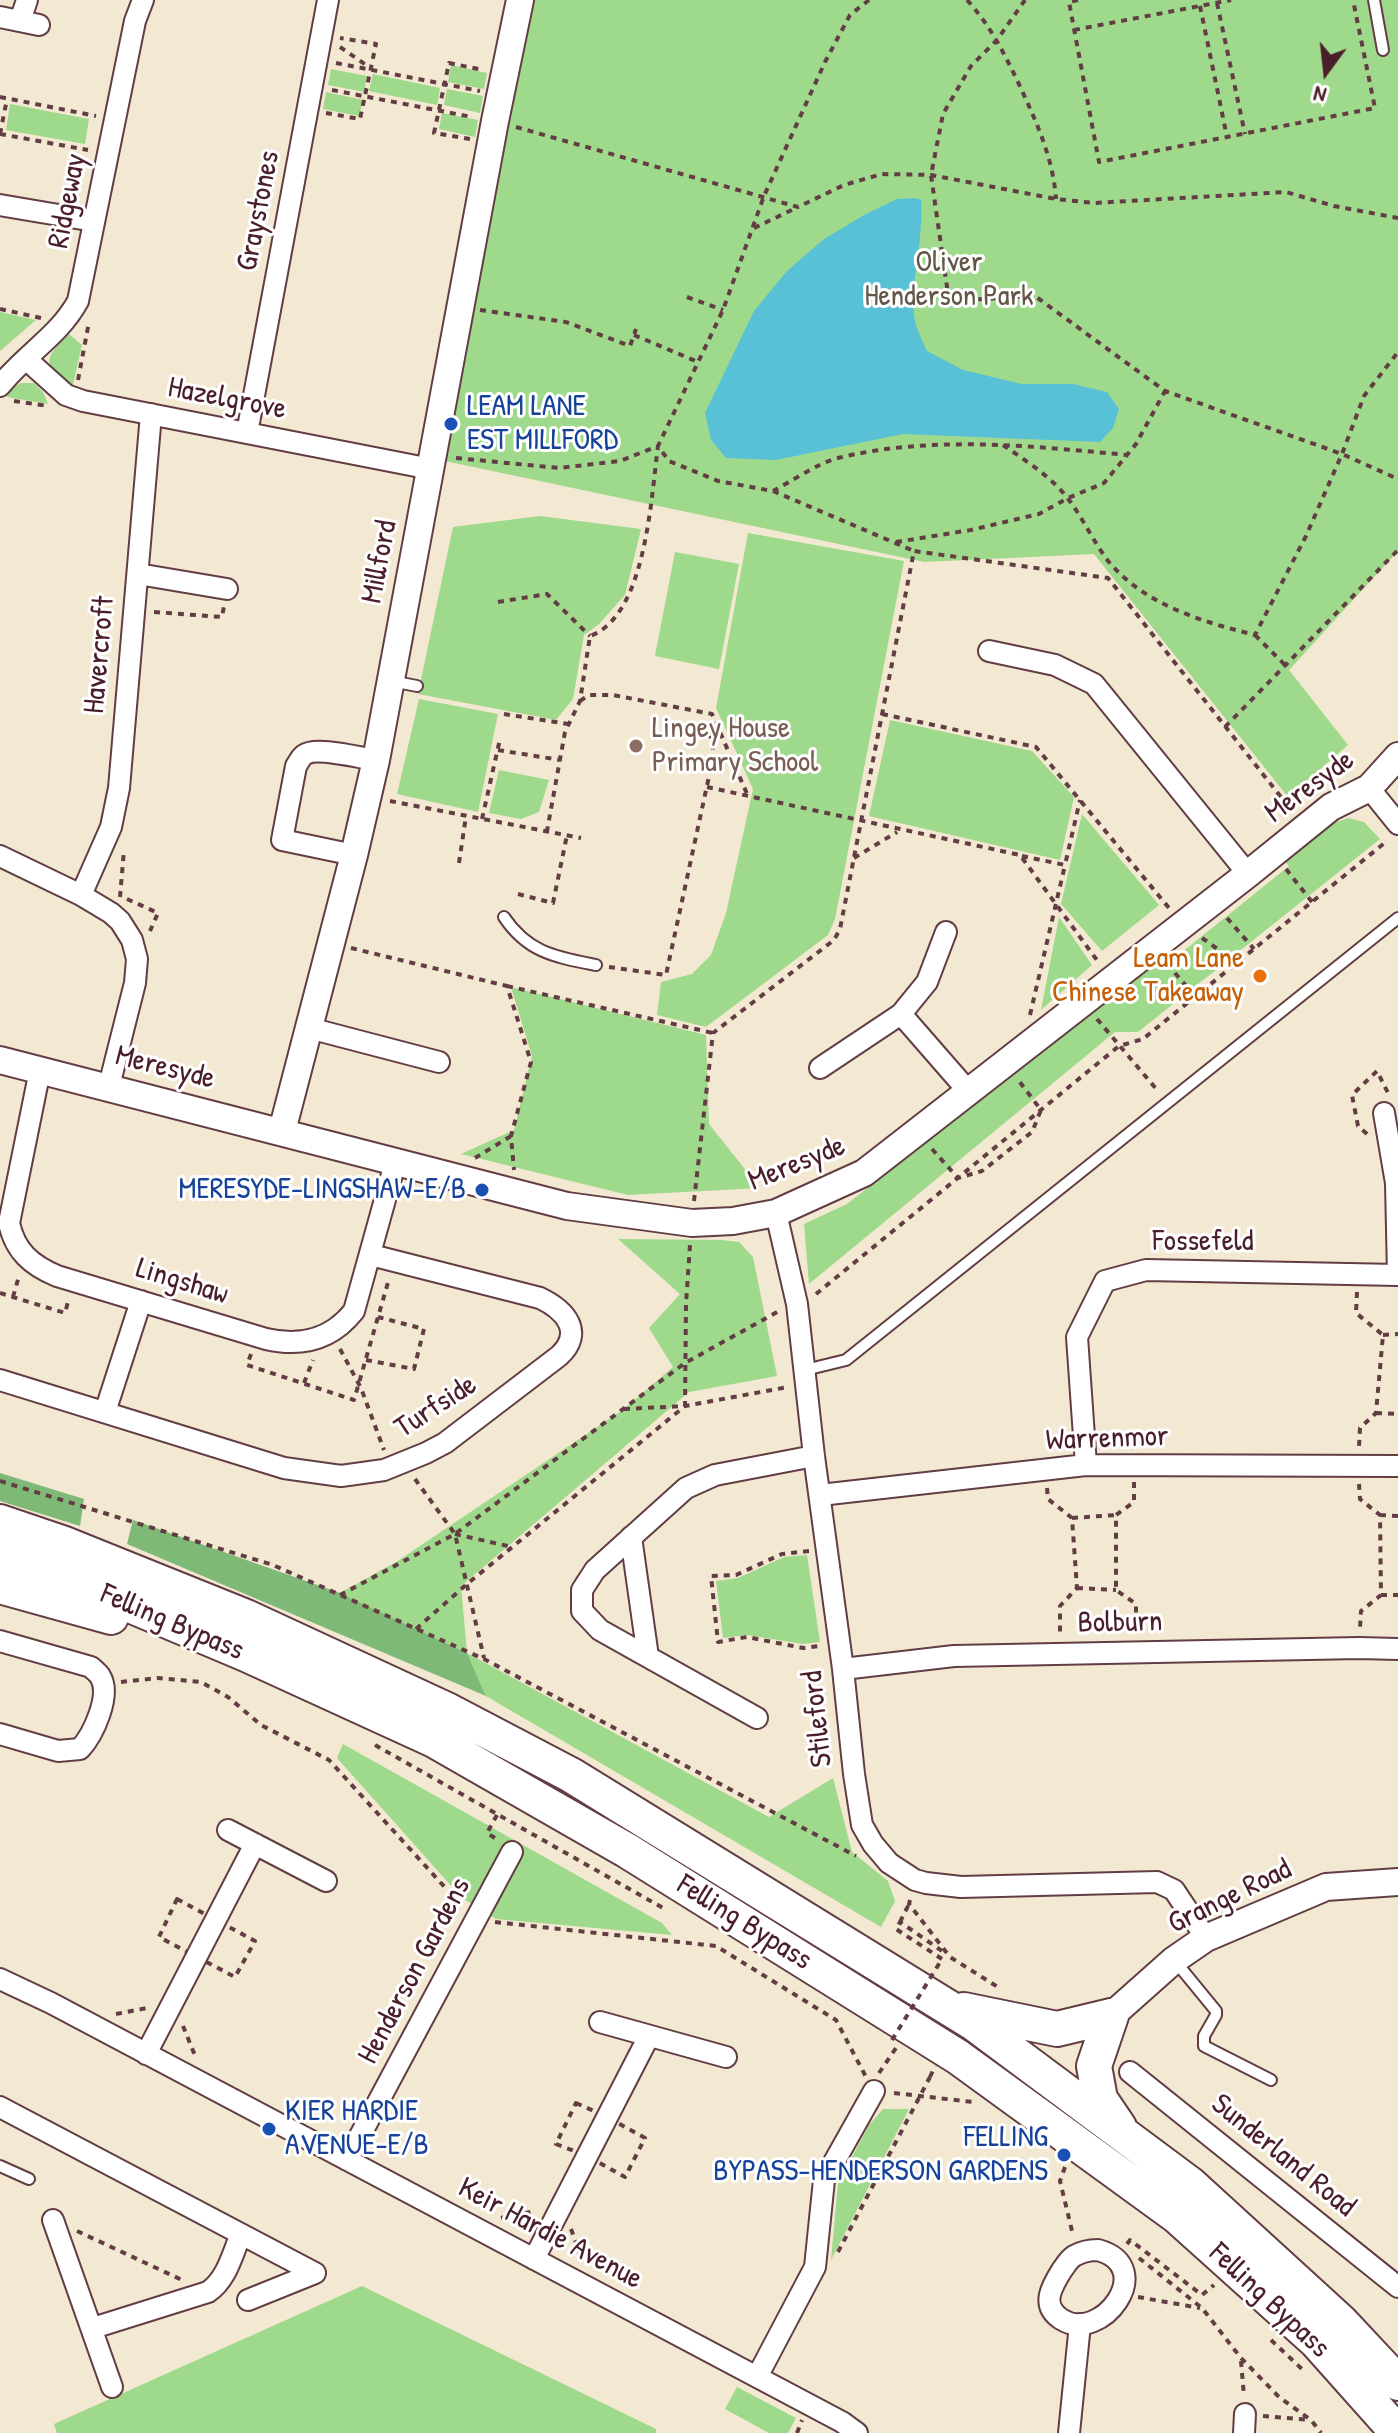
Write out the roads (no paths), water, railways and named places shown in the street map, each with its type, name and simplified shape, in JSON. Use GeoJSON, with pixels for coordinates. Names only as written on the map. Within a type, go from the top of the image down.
{"type":"FeatureCollection","features":[{"type":"Feature","properties":{"kind":"highway","name":"Felling Bypass"},"geometry":{"type":"LineString","coordinates":[[0,1522],[62,1543],[246,1617],[449,1711],[571,1775],[975,2024],[1191,2185],[1341,2322],[1398,2383]]}},
{"type":"Feature","properties":{"kind":"highway","name":"Felling Bypass"},"geometry":{"type":"LineString","coordinates":[[0,1556],[73,1581],[246,1654],[434,1740],[626,1850],[958,2057],[1178,2217],[1218,2282],[1316,2341],[1398,2433]]}},
{"type":"Feature","properties":{"kind":"highway"},"geometry":{"type":"LineString","coordinates":[[0,1586],[246,1654]]}},
{"type":"Feature","properties":{"kind":"highway"},"geometry":{"type":"LineString","coordinates":[[944,2005],[1057,2029],[1111,2016]]}},
{"type":"Feature","properties":{"kind":"highway"},"geometry":{"type":"LineString","coordinates":[[1111,2016],[1094,2066],[1100,2099],[1124,2135]]}},
{"type":"Feature","properties":{"kind":"street"},"geometry":{"type":"LineString","coordinates":[[20,21],[27,0]]}},
{"type":"Feature","properties":{"kind":"street","name":"Ridgeway"},"geometry":{"type":"LineString","coordinates":[[1,392],[26,359],[63,323],[78,301],[94,221],[98,151],[105,117],[143,0]]}},
{"type":"Feature","properties":{"kind":"street","name":"Graystones"},"geometry":{"type":"LineString","coordinates":[[247,433],[328,0]]}},
{"type":"Feature","properties":{"kind":"street","name":"Millford"},"geometry":{"type":"LineString","coordinates":[[282,1131],[376,760],[520,0]]}},
{"type":"Feature","properties":{"kind":"street"},"geometry":{"type":"LineString","coordinates":[[0,205],[94,221]]}},
{"type":"Feature","properties":{"kind":"street","name":"Hazelgrove"},"geometry":{"type":"LineString","coordinates":[[26,359],[66,395],[83,401],[247,433],[432,461]]}},
{"type":"Feature","properties":{"kind":"street","name":"Havercroft"},"geometry":{"type":"LineString","coordinates":[[81,895],[115,811],[151,414]]}},
{"type":"Feature","properties":{"kind":"street"},"geometry":{"type":"LineString","coordinates":[[138,574],[227,589]]}},
{"type":"Feature","properties":{"kind":"street"},"geometry":{"type":"LineString","coordinates":[[989,651],[1055,665],[1094,684],[1248,874]]}},
{"type":"Feature","properties":{"kind":"street"},"geometry":{"type":"LineString","coordinates":[[354,855],[282,840],[296,766],[307,753],[317,752],[376,760]]}},
{"type":"Feature","properties":{"kind":"street","name":"Meresyde"},"geometry":{"type":"LineString","coordinates":[[0,1060],[567,1206],[692,1223],[733,1221],[776,1213],[864,1173],[1304,827],[1331,807],[1369,788],[1398,756]]}},
{"type":"Feature","properties":{"kind":"street"},"geometry":{"type":"LineString","coordinates":[[1369,788],[1398,824]]}},
{"type":"Feature","properties":{"kind":"street"},"geometry":{"type":"LineString","coordinates":[[0,856],[111,913],[132,940],[136,949],[135,983],[109,1086]]}},
{"type":"Feature","properties":{"kind":"street"},"geometry":{"type":"LineString","coordinates":[[820,1068],[901,1014],[927,982],[946,932]]}},
{"type":"Feature","properties":{"kind":"street"},"geometry":{"type":"LineString","coordinates":[[901,1014],[969,1092]]}},
{"type":"Feature","properties":{"kind":"street"},"geometry":{"type":"LineString","coordinates":[[309,1028],[439,1062]]}},
{"type":"Feature","properties":{"kind":"street","name":"Lingshaw"},"geometry":{"type":"LineString","coordinates":[[40,1070],[9,1223],[24,1256],[44,1270],[280,1342],[308,1342],[331,1332],[354,1311],[371,1255]]}},
{"type":"Feature","properties":{"kind":"street"},"geometry":{"type":"LineString","coordinates":[[1388,1106],[1396,1183],[1398,1275]]}},
{"type":"Feature","properties":{"kind":"street"},"geometry":{"type":"LineString","coordinates":[[371,1255],[396,1160]]}},
{"type":"Feature","properties":{"kind":"street","name":"Stileford"},"geometry":{"type":"LineString","coordinates":[[776,1213],[797,1304],[854,1774],[862,1825],[873,1844],[889,1863],[915,1880],[961,1887],[1157,1882],[1174,1890],[1206,1938]]}},
{"type":"Feature","properties":{"kind":"street","name":"Turfside"},"geometry":{"type":"LineString","coordinates":[[0,1380],[284,1468],[317,1475],[359,1475],[404,1464],[445,1443],[566,1350],[571,1331],[562,1312],[540,1298],[371,1255]]}},
{"type":"Feature","properties":{"kind":"street","name":"Fossefeld"},"geometry":{"type":"LineString","coordinates":[[1086,1465],[1077,1337],[1105,1281],[1146,1270],[1398,1275]]}},
{"type":"Feature","properties":{"kind":"street"},"geometry":{"type":"LineString","coordinates":[[105,1412],[141,1301]]}},
{"type":"Feature","properties":{"kind":"street"},"geometry":{"type":"LineString","coordinates":[[757,1718],[600,1630],[582,1611],[582,1590],[595,1570],[686,1488],[715,1475],[814,1456]]}},
{"type":"Feature","properties":{"kind":"street","name":"Warrenmor"},"geometry":{"type":"LineString","coordinates":[[820,1495],[1086,1465],[1398,1466]]}},
{"type":"Feature","properties":{"kind":"street"},"geometry":{"type":"LineString","coordinates":[[631,1537],[648,1657]]}},
{"type":"Feature","properties":{"kind":"street"},"geometry":{"type":"LineString","coordinates":[[0,1641],[91,1667],[101,1678],[104,1694],[92,1736],[80,1749],[58,1751],[0,1734]]}},
{"type":"Feature","properties":{"kind":"street","name":"Bolburn"},"geometry":{"type":"LineString","coordinates":[[843,1669],[954,1656],[1398,1649]]}},
{"type":"Feature","properties":{"kind":"street"},"geometry":{"type":"LineString","coordinates":[[228,1830],[326,1881]]}},
{"type":"Feature","properties":{"kind":"street"},"geometry":{"type":"LineString","coordinates":[[146,2054],[255,1844]]}},
{"type":"Feature","properties":{"kind":"street","name":"Henderson Gardens"},"geometry":{"type":"LineString","coordinates":[[347,2160],[512,1852]]}},
{"type":"Feature","properties":{"kind":"street","name":"Grange Road"},"geometry":{"type":"LineString","coordinates":[[1111,2016],[1174,1960],[1206,1938],[1326,1887],[1398,1882]]}},
{"type":"Feature","properties":{"kind":"street","name":"Keir Hardie Avenue"},"geometry":{"type":"LineString","coordinates":[[0,1979],[842,2422],[857,2433]]}},
{"type":"Feature","properties":{"kind":"street"},"geometry":{"type":"LineString","coordinates":[[600,2022],[726,2057]]}},
{"type":"Feature","properties":{"kind":"street"},"geometry":{"type":"LineString","coordinates":[[534,2259],[649,2036]]}},
{"type":"Feature","properties":{"kind":"street","name":"Sunderland Road"},"geometry":{"type":"LineString","coordinates":[[1130,2072],[1398,2287]]}},
{"type":"Feature","properties":{"kind":"street"},"geometry":{"type":"LineString","coordinates":[[757,2377],[815,2267],[824,2180],[874,2091]]}},
{"type":"Feature","properties":{"kind":"street"},"geometry":{"type":"LineString","coordinates":[[0,2107],[315,2273],[248,2300]]}},
{"type":"Feature","properties":{"kind":"street"},"geometry":{"type":"LineString","coordinates":[[53,2220],[112,2387]]}},
{"type":"Feature","properties":{"kind":"street"},"geometry":{"type":"LineString","coordinates":[[93,2328],[208,2292],[224,2276],[241,2234]]}},
{"type":"Feature","properties":{"kind":"street"},"geometry":{"type":"LineString","coordinates":[[1098,2250],[1121,2252],[1123,2295],[1118,2303],[1096,2320],[1080,2324],[1059,2318],[1053,2312],[1048,2296],[1051,2287],[1070,2259],[1078,2254],[1098,2250]]}},
{"type":"Feature","properties":{"kind":"street"},"geometry":{"type":"LineString","coordinates":[[1069,2433],[1080,2324]]}},
{"type":"Feature","properties":{"kind":"lane"},"geometry":{"type":"LineString","coordinates":[[1374,0],[1383,50]]}},
{"type":"Feature","properties":{"kind":"lane"},"geometry":{"type":"LineString","coordinates":[[390,681],[417,686]]}},
{"type":"Feature","properties":{"kind":"lane"},"geometry":{"type":"LineString","coordinates":[[504,917],[515,933],[535,948],[596,965]]}},
{"type":"Feature","properties":{"kind":"lane"},"geometry":{"type":"LineString","coordinates":[[806,1377],[846,1360],[1398,918]]}},
{"type":"Feature","properties":{"kind":"lane"},"geometry":{"type":"LineString","coordinates":[[1174,1960],[1216,2011],[1204,2036],[1204,2046],[1271,2080]]}},
{"type":"Feature","properties":{"kind":"lane"},"geometry":{"type":"LineString","coordinates":[[0,2166],[29,2179]]}},
{"type":"Feature","properties":{"kind":"water"},"geometry":{"type":"Polygon","coordinates":[[[897,199],[921,200],[921,215],[914,315],[927,351],[963,370],[1022,384],[1073,384],[1107,392],[1119,409],[1113,428],[1100,442],[903,434],[776,460],[726,458],[711,440],[705,413],[754,311],[787,271],[824,239],[897,199]]]}},
{"type":"Feature","properties":{"kind":"place","name":"LEAM LANE EST MILLFORD"},"geometry":{"type":"Point","coordinates":[451,424]}},
{"type":"Feature","properties":{"kind":"place","name":"Lingey House Primary School"},"geometry":{"type":"Point","coordinates":[636,746]}},
{"type":"Feature","properties":{"kind":"place","name":"Leam Lane Chinese Takeaway"},"geometry":{"type":"Point","coordinates":[1260,976]}},
{"type":"Feature","properties":{"kind":"place","name":"MERESYDE-LINGSHAW-E/B"},"geometry":{"type":"Point","coordinates":[482,1190]}},
{"type":"Feature","properties":{"kind":"place","name":"KIER HARDIE AVENUE-E/B"},"geometry":{"type":"Point","coordinates":[269,2129]}},
{"type":"Feature","properties":{"kind":"place","name":"FELLING BYPASS-HENDERSON GARDENS"},"geometry":{"type":"Point","coordinates":[1064,2155]}},
{"type":"Feature","properties":{"kind":"park label","name":"Oliver Henderson Park"},"geometry":{"type":"Point","coordinates":[949,280]}}]}
